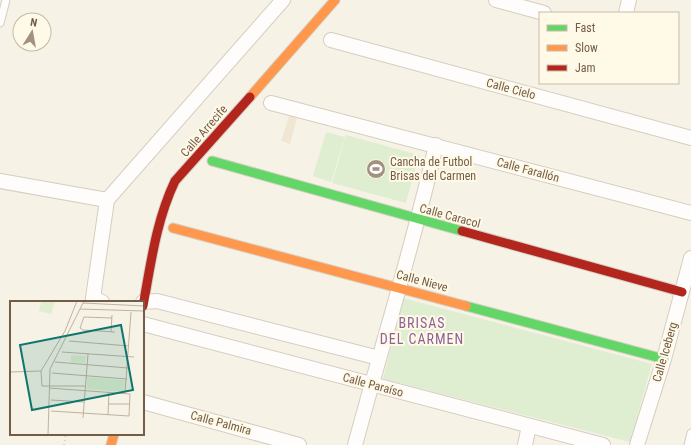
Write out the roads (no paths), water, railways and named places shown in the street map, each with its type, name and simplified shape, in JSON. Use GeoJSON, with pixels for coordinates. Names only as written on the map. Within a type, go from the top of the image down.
{"type":"FeatureCollection","features":[{"type":"Feature","properties":{"kind":"street"},"geometry":{"type":"LineString","coordinates":[[100,301],[93,298],[107,200],[283,0]]}},
{"type":"Feature","properties":{"kind":"street","name":"Calle Arrecife"},"geometry":{"type":"LineString","coordinates":[[143,301],[158,226],[168,195],[175,182],[335,0]]}},
{"type":"Feature","properties":{"kind":"street"},"geometry":{"type":"LineString","coordinates":[[496,0],[540,12]]}},
{"type":"Feature","properties":{"kind":"street"},"geometry":{"type":"LineString","coordinates":[[626,12],[629,0]]}},
{"type":"Feature","properties":{"kind":"street","name":"Calle Cielo"},"geometry":{"type":"LineString","coordinates":[[331,40],[691,138]]}},
{"type":"Feature","properties":{"kind":"street","name":"Calle Farallón"},"geometry":{"type":"LineString","coordinates":[[271,103],[436,145],[691,214]]}},
{"type":"Feature","properties":{"kind":"street"},"geometry":{"type":"LineString","coordinates":[[355,445],[398,287],[419,219],[436,145]]}},
{"type":"Feature","properties":{"kind":"street","name":"Calle Caracol"},"geometry":{"type":"LineString","coordinates":[[212,161],[682,292]]}},
{"type":"Feature","properties":{"kind":"street"},"geometry":{"type":"LineString","coordinates":[[0,181],[107,200]]}},
{"type":"Feature","properties":{"kind":"street","name":"Calle Nieve"},"geometry":{"type":"LineString","coordinates":[[173,228],[664,359]]}},
{"type":"Feature","properties":{"kind":"street","name":"Calle Iceberg"},"geometry":{"type":"LineString","coordinates":[[637,445],[664,359],[691,258]]}},
{"type":"Feature","properties":{"kind":"street"},"geometry":{"type":"LineString","coordinates":[[144,303],[158,301],[379,358]]}},
{"type":"Feature","properties":{"kind":"street","name":"Calle Paraíso"},"geometry":{"type":"LineString","coordinates":[[144,324],[603,445]]}},
{"type":"Feature","properties":{"kind":"street","name":"Calle Palmira"},"geometry":{"type":"LineString","coordinates":[[144,402],[299,445]]}},
{"type":"Feature","properties":{"kind":"street"},"geometry":{"type":"LineString","coordinates":[[524,445],[529,426]]}},
{"type":"Feature","properties":{"kind":"street"},"geometry":{"type":"LineString","coordinates":[[111,445],[114,435]]}},
{"type":"Feature","properties":{"kind":"lane"},"geometry":{"type":"LineString","coordinates":[[0,23],[6,0]]}},
{"type":"Feature","properties":{"kind":"lane"},"geometry":{"type":"LineString","coordinates":[[688,445],[691,433]]}},
{"type":"Feature","properties":{"kind":"place","name":"Cancha de Futbol Brisas del Carmen"},"geometry":{"type":"Point","coordinates":[376,169]}},
{"type":"Feature","properties":{"kind":"district","name":"BRISAS DEL CARMEN"},"geometry":{"type":"Point","coordinates":[422,332]}}]}
